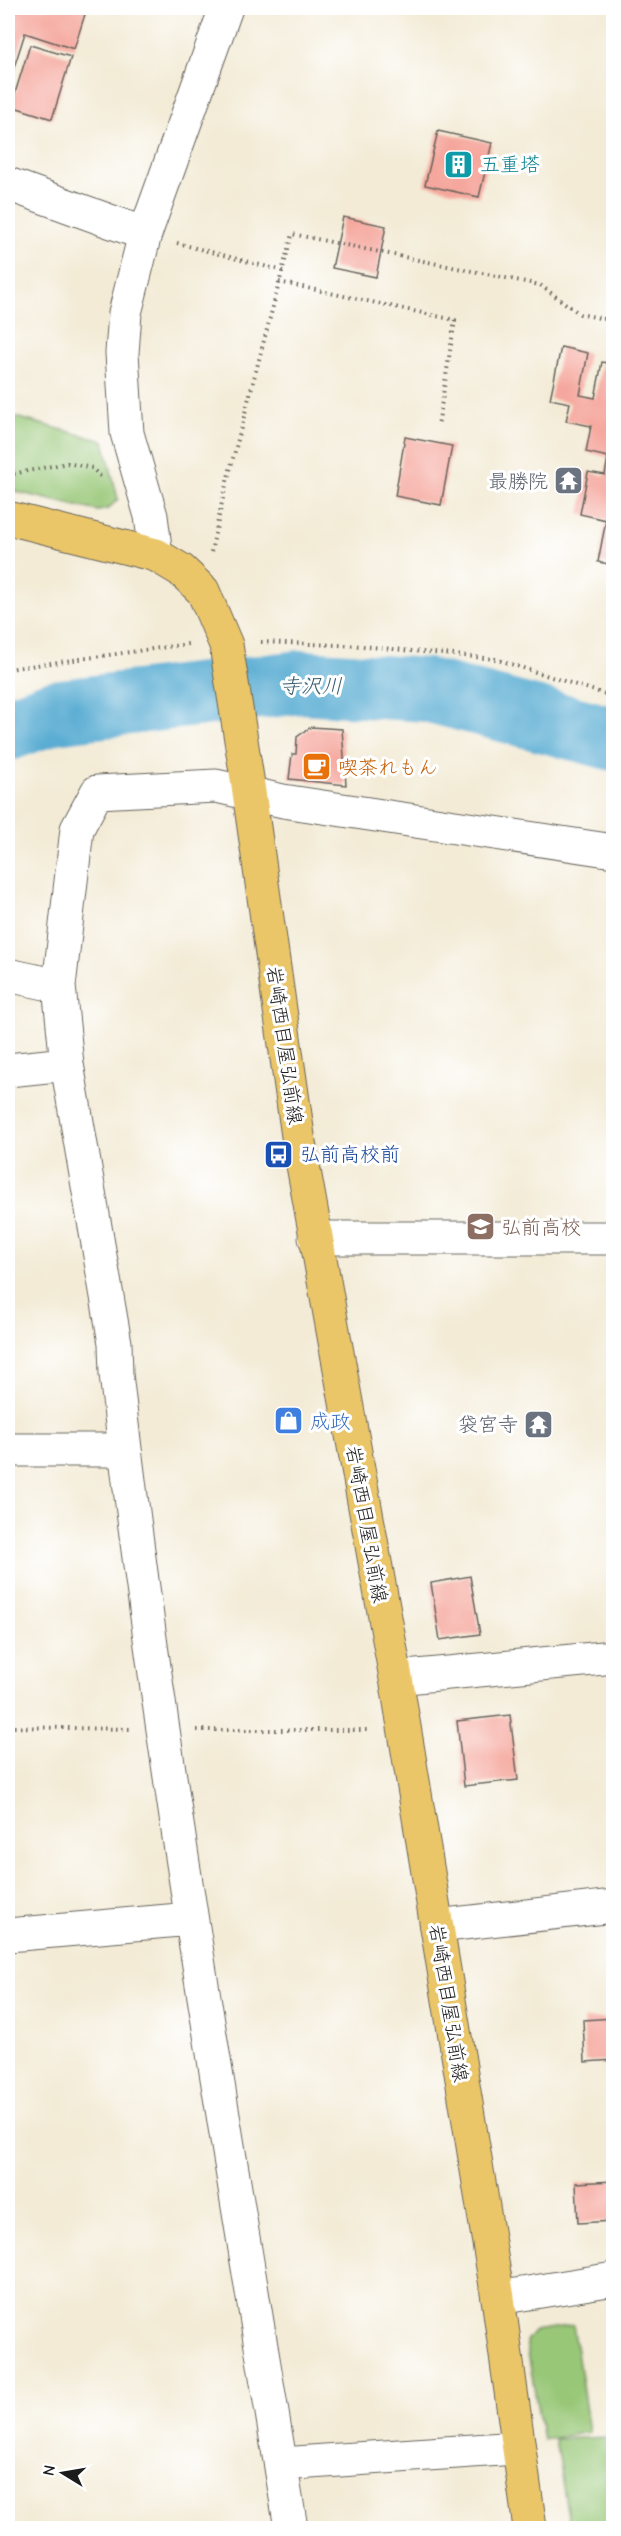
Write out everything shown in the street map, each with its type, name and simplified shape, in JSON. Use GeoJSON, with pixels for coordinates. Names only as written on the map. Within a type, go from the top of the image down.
{"type":"FeatureCollection","features":[{"type":"Feature","properties":{"kind":"main road","name":"岩崎西目屋弘前線"},"geometry":{"type":"LineString","coordinates":[[8,518],[156,555],[181,570],[203,591],[226,650],[315,1238],[396,1678],[498,2298],[530,2529]]}},
{"type":"Feature","properties":{"kind":"street"},"geometry":{"type":"LineString","coordinates":[[156,555],[151,516],[127,433],[123,352],[125,313],[145,234],[226,8]]}},
{"type":"Feature","properties":{"kind":"street"},"geometry":{"type":"LineString","coordinates":[[8,184],[145,234]]}},
{"type":"Feature","properties":{"kind":"street"},"geometry":{"type":"LineString","coordinates":[[291,2529],[191,1919],[138,1560],[115,1343],[67,1064],[59,986],[76,829],[97,792],[248,786],[614,851]]}},
{"type":"Feature","properties":{"kind":"street"},"geometry":{"type":"LineString","coordinates":[[8,975],[59,986]]}},
{"type":"Feature","properties":{"kind":"street"},"geometry":{"type":"LineString","coordinates":[[8,1070],[67,1064]]}},
{"type":"Feature","properties":{"kind":"street"},"geometry":{"type":"LineString","coordinates":[[315,1238],[614,1238]]}},
{"type":"Feature","properties":{"kind":"street"},"geometry":{"type":"LineString","coordinates":[[8,1450],[125,1450]]}},
{"type":"Feature","properties":{"kind":"street"},"geometry":{"type":"LineString","coordinates":[[396,1678],[614,1657]]}},
{"type":"Feature","properties":{"kind":"street"},"geometry":{"type":"LineString","coordinates":[[437,1926],[614,1906]]}},
{"type":"Feature","properties":{"kind":"street"},"geometry":{"type":"LineString","coordinates":[[8,1935],[191,1919]]}},
{"type":"Feature","properties":{"kind":"street"},"geometry":{"type":"LineString","coordinates":[[498,2298],[614,2279]]}},
{"type":"Feature","properties":{"kind":"street"},"geometry":{"type":"LineString","coordinates":[[280,2464],[518,2448]]}},
{"type":"Feature","properties":{"kind":"path"},"geometry":{"type":"LineString","coordinates":[[145,234],[283,271]]}},
{"type":"Feature","properties":{"kind":"path"},"geometry":{"type":"LineString","coordinates":[[203,591],[225,489],[292,234],[540,285],[580,314],[614,321]]}},
{"type":"Feature","properties":{"kind":"path"},"geometry":{"type":"LineString","coordinates":[[279,282],[455,320],[438,426]]}},
{"type":"Feature","properties":{"kind":"path"},"geometry":{"type":"LineString","coordinates":[[8,475],[67,463],[79,464],[92,468],[103,478],[105,488]]}},
{"type":"Feature","properties":{"kind":"path"},"geometry":{"type":"LineString","coordinates":[[8,669],[198,642],[226,650],[253,642],[362,646],[495,659],[614,697]]}},
{"type":"Feature","properties":{"kind":"path"},"geometry":{"type":"LineString","coordinates":[[8,1727],[378,1730]]}},
{"type":"Feature","properties":{"kind":"green space"},"geometry":{"type":"Polygon","coordinates":[[[8,415],[104,441],[118,499],[108,509],[98,511],[8,490],[8,415]]]}},
{"type":"Feature","properties":{"kind":"green space"},"geometry":{"type":"Polygon","coordinates":[[[573,2325],[589,2432],[543,2440],[526,2341],[534,2331],[573,2325]]]}},
{"type":"Feature","properties":{"kind":"green space"},"geometry":{"type":"Polygon","coordinates":[[[613,2437],[613,2528],[570,2528],[555,2439],[613,2437]]]}},
{"type":"Feature","properties":{"kind":"building"},"geometry":{"type":"Polygon","coordinates":[[[8,8],[87,8],[74,49],[25,33],[10,80],[8,79],[8,8]]]}},
{"type":"Feature","properties":{"kind":"building"},"geometry":{"type":"Polygon","coordinates":[[[30,45],[71,57],[52,119],[11,106],[30,45]]]}},
{"type":"Feature","properties":{"kind":"building","name":"五重塔"},"geometry":{"type":"Polygon","coordinates":[[[438,131],[492,143],[479,197],[425,185],[438,131]]]}},
{"type":"Feature","properties":{"kind":"building"},"geometry":{"type":"Polygon","coordinates":[[[343,217],[386,226],[376,277],[332,268],[343,217]]]}},
{"type":"Feature","properties":{"kind":"building"},"geometry":{"type":"Polygon","coordinates":[[[561,347],[588,353],[580,395],[595,398],[602,362],[614,364],[614,565],[598,562],[606,520],[580,514],[588,472],[605,475],[608,457],[586,452],[591,426],[566,421],[570,403],[550,399],[561,347]]]}},
{"type":"Feature","properties":{"kind":"building"},"geometry":{"type":"Polygon","coordinates":[[[405,437],[452,446],[441,505],[395,496],[405,437]]]}},
{"type":"Feature","properties":{"kind":"building","name":"喫茶れもん"},"geometry":{"type":"Polygon","coordinates":[[[311,727],[342,729],[346,785],[289,779],[292,754],[296,754],[297,737],[311,727]]]}},
{"type":"Feature","properties":{"kind":"building"},"geometry":{"type":"Polygon","coordinates":[[[470,1576],[480,1634],[440,1640],[431,1583],[470,1576]]]}},
{"type":"Feature","properties":{"kind":"building"},"geometry":{"type":"Polygon","coordinates":[[[510,1715],[518,1780],[464,1786],[457,1721],[510,1715]]]}},
{"type":"Feature","properties":{"kind":"building"},"geometry":{"type":"Polygon","coordinates":[[[614,2018],[614,2060],[585,2062],[583,2020],[614,2018]]]}},
{"type":"Feature","properties":{"kind":"building"},"geometry":{"type":"Polygon","coordinates":[[[614,2181],[614,2221],[578,2223],[576,2183],[614,2181]]]}},
{"type":"Feature","properties":{"kind":"waterway","name":"寺沢川"},"geometry":{"type":"LineString","coordinates":[[8,729],[54,712],[301,682],[427,690],[614,739]]}},
{"type":"Feature","properties":{"kind":"place","name":"五重塔"},"geometry":{"type":"Point","coordinates":[459,164]}},
{"type":"Feature","properties":{"kind":"place","name":"最勝院"},"geometry":{"type":"Point","coordinates":[569,481]}},
{"type":"Feature","properties":{"kind":"place","name":"喫茶れもん"},"geometry":{"type":"Point","coordinates":[317,767]}},
{"type":"Feature","properties":{"kind":"place","name":"弘前高校前"},"geometry":{"type":"Point","coordinates":[279,1154]}},
{"type":"Feature","properties":{"kind":"place","name":"弘前高校"},"geometry":{"type":"Point","coordinates":[480,1227]}},
{"type":"Feature","properties":{"kind":"place","name":"成政"},"geometry":{"type":"Point","coordinates":[289,1421]}},
{"type":"Feature","properties":{"kind":"place","name":"袋宮寺"},"geometry":{"type":"Point","coordinates":[539,1424]}}]}
